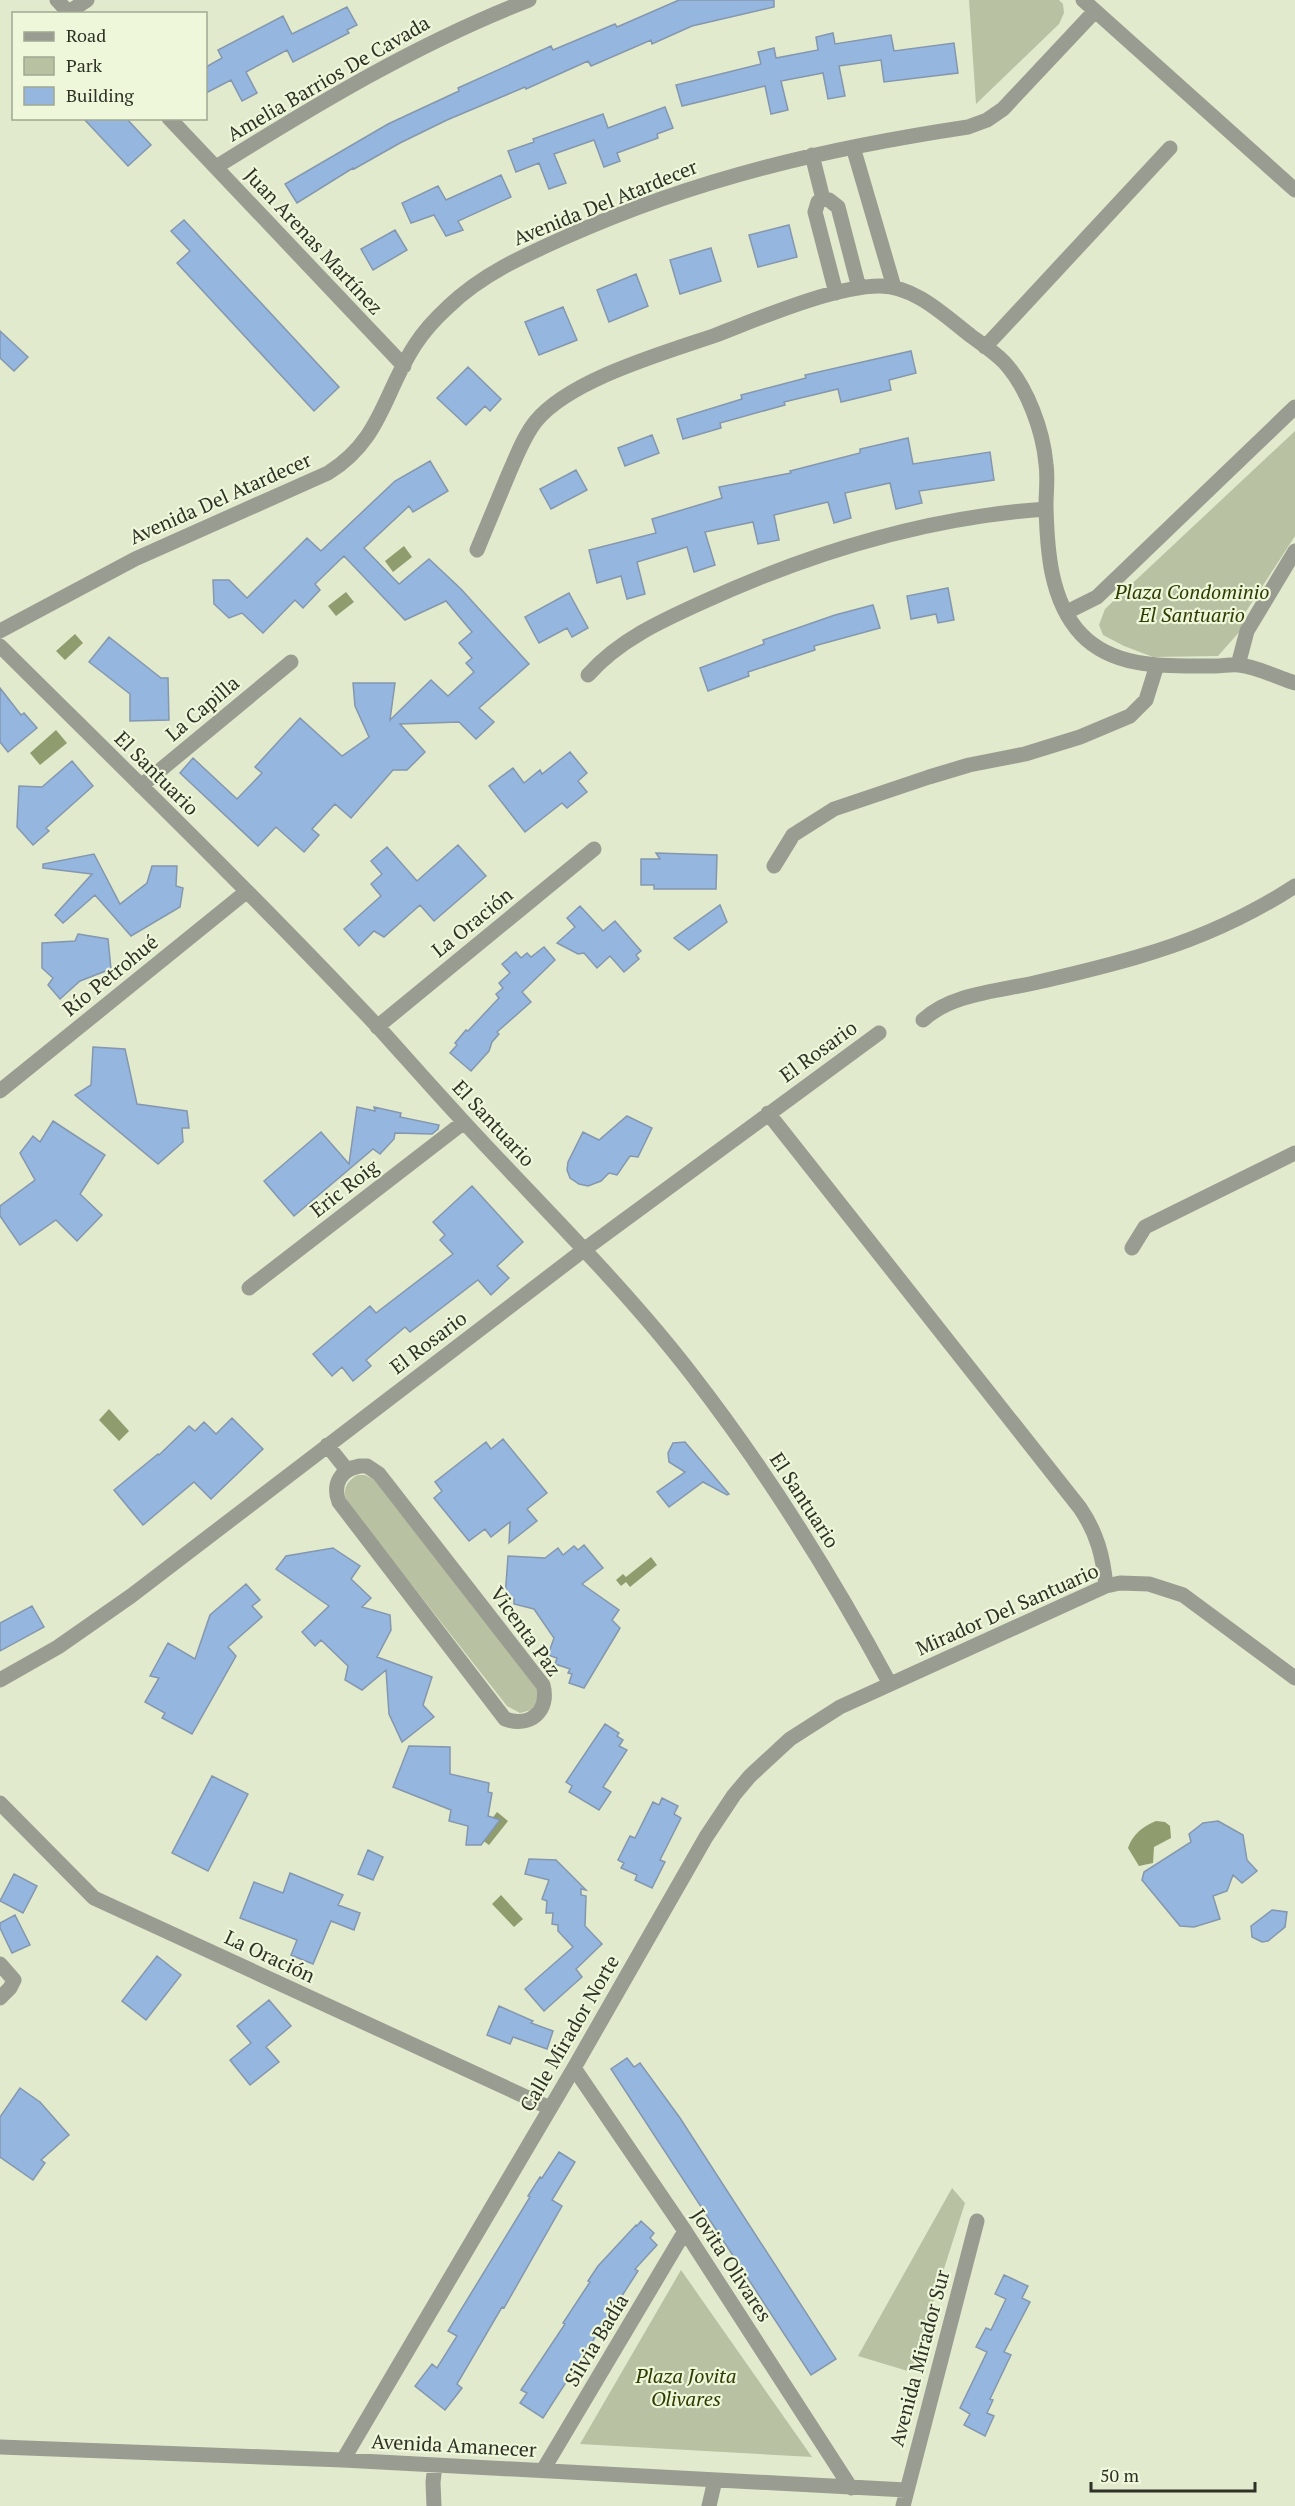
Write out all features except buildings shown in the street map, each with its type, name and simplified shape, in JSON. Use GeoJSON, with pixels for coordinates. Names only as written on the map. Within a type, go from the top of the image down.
{"type":"FeatureCollection","features":[{"type":"Feature","properties":{"kind":"street"},"geometry":{"type":"LineString","coordinates":[[57,0],[68,12]]}},
{"type":"Feature","properties":{"kind":"street"},"geometry":{"type":"LineString","coordinates":[[70,12],[87,0]]}},
{"type":"Feature","properties":{"kind":"street","name":"Amelia Barrios De Cavada"},"geometry":{"type":"LineString","coordinates":[[216,167],[317,104],[383,68],[435,41],[529,0]]}},
{"type":"Feature","properties":{"kind":"street"},"geometry":{"type":"LineString","coordinates":[[1083,0],[1295,189]]}},
{"type":"Feature","properties":{"kind":"street","name":"Avenida Del Atardecer"},"geometry":{"type":"LineString","coordinates":[[0,631],[135,559],[328,473],[348,461],[378,420],[416,344],[448,306],[471,287],[516,259],[597,223],[716,180],[812,155],[969,127],[987,120],[1003,109],[1095,11]]}},
{"type":"Feature","properties":{"kind":"street","name":"Juan Arenas Martínez"},"geometry":{"type":"LineString","coordinates":[[172,120],[404,366]]}},
{"type":"Feature","properties":{"kind":"street"},"geometry":{"type":"LineString","coordinates":[[853,147],[894,287]]}},
{"type":"Feature","properties":{"kind":"street"},"geometry":{"type":"LineString","coordinates":[[985,347],[1170,148]]}},
{"type":"Feature","properties":{"kind":"street"},"geometry":{"type":"LineString","coordinates":[[812,155],[823,199]]}},
{"type":"Feature","properties":{"kind":"street"},"geometry":{"type":"LineString","coordinates":[[823,199],[829,200],[838,207],[859,288]]}},
{"type":"Feature","properties":{"kind":"street"},"geometry":{"type":"LineString","coordinates":[[823,199],[819,202],[815,212],[837,293]]}},
{"type":"Feature","properties":{"kind":"street"},"geometry":{"type":"LineString","coordinates":[[477,549],[527,434],[549,407],[567,394],[665,353],[837,293],[879,285],[894,287],[909,292],[929,304],[985,347],[1004,362],[1021,387],[1036,422],[1046,465],[1046,509],[1051,571],[1056,591],[1079,632],[1095,646],[1125,660],[1157,665],[1238,665],[1295,683]]}},
{"type":"Feature","properties":{"kind":"street"},"geometry":{"type":"LineString","coordinates":[[1067,612],[1097,597],[1295,407]]}},
{"type":"Feature","properties":{"kind":"street"},"geometry":{"type":"LineString","coordinates":[[588,675],[615,648],[636,635],[723,593],[793,565],[856,545],[962,519],[1004,512],[1046,509]]}},
{"type":"Feature","properties":{"kind":"street"},"geometry":{"type":"LineString","coordinates":[[1238,665],[1247,631],[1295,551]]}},
{"type":"Feature","properties":{"kind":"street","name":"El Santuario"},"geometry":{"type":"LineString","coordinates":[[0,646],[246,892],[377,1027],[585,1249],[677,1356],[741,1441],[820,1560],[890,1684]]}},
{"type":"Feature","properties":{"kind":"street","name":"La Capilla"},"geometry":{"type":"LineString","coordinates":[[141,786],[291,662]]}},
{"type":"Feature","properties":{"kind":"street"},"geometry":{"type":"LineString","coordinates":[[774,866],[793,835],[834,809],[929,777],[1036,751],[1080,737],[1130,716],[1146,700],[1157,665]]}},
{"type":"Feature","properties":{"kind":"street","name":"La Oración"},"geometry":{"type":"LineString","coordinates":[[377,1027],[594,849]]}},
{"type":"Feature","properties":{"kind":"street"},"geometry":{"type":"LineString","coordinates":[[923,1020],[935,1009],[960,1000],[1099,967],[1184,942],[1246,916],[1295,886]]}},
{"type":"Feature","properties":{"kind":"street","name":"Río Petrohué"},"geometry":{"type":"LineString","coordinates":[[0,1091],[246,892]]}},
{"type":"Feature","properties":{"kind":"street","name":"El Rosario"},"geometry":{"type":"LineString","coordinates":[[0,1680],[58,1647],[131,1596],[585,1249],[879,1033]]}},
{"type":"Feature","properties":{"kind":"street"},"geometry":{"type":"LineString","coordinates":[[768,1113],[1080,1508],[1090,1522],[1102,1552],[1107,1586]]}},
{"type":"Feature","properties":{"kind":"street","name":"Eric Roig"},"geometry":{"type":"LineString","coordinates":[[249,1288],[464,1122]]}},
{"type":"Feature","properties":{"kind":"street"},"geometry":{"type":"LineString","coordinates":[[1132,1248],[1145,1227],[1295,1152]]}},
{"type":"Feature","properties":{"kind":"street"},"geometry":{"type":"LineString","coordinates":[[327,1445],[347,1470]]}},
{"type":"Feature","properties":{"kind":"street","name":"Vicenta Paz"},"geometry":{"type":"LineString","coordinates":[[367,1466],[379,1474],[543,1685],[545,1702],[536,1716],[521,1723],[505,1719],[339,1502],[336,1488],[341,1475],[347,1470],[367,1466]]}},
{"type":"Feature","properties":{"kind":"street","name":"Mirador Del Santuario"},"geometry":{"type":"LineString","coordinates":[[890,1684],[1107,1586],[1120,1583],[1149,1584],[1183,1595],[1295,1678]]}},
{"type":"Feature","properties":{"kind":"street","name":"Calle Mirador Norte"},"geometry":{"type":"LineString","coordinates":[[343,2460],[574,2068],[706,1837],[734,1795],[767,1758],[790,1739],[840,1707],[890,1684]]}},
{"type":"Feature","properties":{"kind":"street","name":"La Oración"},"geometry":{"type":"LineString","coordinates":[[0,1803],[94,1898],[550,2108]]}},
{"type":"Feature","properties":{"kind":"street"},"geometry":{"type":"LineString","coordinates":[[0,1964],[14,1980],[10,1989],[0,1998]]}},
{"type":"Feature","properties":{"kind":"street","name":"Jovita Olivares"},"geometry":{"type":"LineString","coordinates":[[574,2068],[685,2231],[851,2487]]}},
{"type":"Feature","properties":{"kind":"street","name":"Avenida Mirador Sur"},"geometry":{"type":"LineString","coordinates":[[903,2506],[977,2221]]}},
{"type":"Feature","properties":{"kind":"street","name":"Silvia Badía"},"geometry":{"type":"LineString","coordinates":[[543,2470],[685,2231]]}},
{"type":"Feature","properties":{"kind":"street","name":"Avenida Amanecer"},"geometry":{"type":"LineString","coordinates":[[0,2447],[343,2460],[906,2490]]}},
{"type":"Feature","properties":{"kind":"street"},"geometry":{"type":"LineString","coordinates":[[434,2506],[435,2465]]}},
{"type":"Feature","properties":{"kind":"street"},"geometry":{"type":"LineString","coordinates":[[709,2506],[715,2480]]}},
{"type":"Feature","properties":{"kind":"green space"},"geometry":{"type":"Polygon","coordinates":[[[969,0],[1059,0],[1063,4],[1064,13],[1059,24],[976,104],[969,0]]]}},
{"type":"Feature","properties":{"kind":"green space","name":"Plaza Condominio El Santuario"},"geometry":{"type":"Polygon","coordinates":[[[1295,431],[1295,536],[1245,613],[1241,630],[1218,656],[1153,657],[1103,635],[1099,625],[1105,609],[1295,431]]]}},
{"type":"Feature","properties":{"kind":"green space"},"geometry":{"type":"Polygon","coordinates":[[[358,1475],[365,1475],[375,1480],[536,1687],[538,1701],[531,1710],[520,1713],[507,1706],[349,1505],[345,1496],[347,1484],[358,1475]]]}},
{"type":"Feature","properties":{"kind":"green space"},"geometry":{"type":"Polygon","coordinates":[[[952,2188],[965,2203],[911,2372],[858,2356],[952,2188]]]}},
{"type":"Feature","properties":{"kind":"green space","name":"Plaza Jovita Olivares"},"geometry":{"type":"Polygon","coordinates":[[[681,2270],[812,2457],[580,2444],[681,2270]]]}},
{"type":"Feature","properties":{"kind":"shaded area"},"geometry":{"type":"Polygon","coordinates":[[[404,546],[412,557],[393,572],[385,561],[404,546]]]}},
{"type":"Feature","properties":{"kind":"shaded area"},"geometry":{"type":"Polygon","coordinates":[[[346,592],[354,602],[336,616],[328,606],[346,592]]]}},
{"type":"Feature","properties":{"kind":"shaded area"},"geometry":{"type":"Polygon","coordinates":[[[75,634],[83,643],[65,660],[56,651],[75,634]]]}},
{"type":"Feature","properties":{"kind":"shaded area"},"geometry":{"type":"Polygon","coordinates":[[[56,730],[67,743],[40,765],[30,753],[56,730]]]}},
{"type":"Feature","properties":{"kind":"shaded area"},"geometry":{"type":"Polygon","coordinates":[[[109,1409],[129,1431],[119,1441],[99,1420],[109,1409]]]}},
{"type":"Feature","properties":{"kind":"shaded area"},"geometry":{"type":"Polygon","coordinates":[[[651,1557],[657,1565],[630,1587],[626,1582],[621,1586],[616,1580],[623,1574],[626,1577],[651,1557]]]}},
{"type":"Feature","properties":{"kind":"shaded area"},"geometry":{"type":"Polygon","coordinates":[[[497,1812],[508,1821],[489,1845],[478,1837],[497,1812]]]}},
{"type":"Feature","properties":{"kind":"shaded area"},"geometry":{"type":"Polygon","coordinates":[[[1156,1821],[1165,1822],[1170,1826],[1171,1838],[1154,1847],[1153,1863],[1139,1866],[1128,1848],[1139,1832],[1156,1821]]]}},
{"type":"Feature","properties":{"kind":"shaded area"},"geometry":{"type":"Polygon","coordinates":[[[501,1895],[523,1919],[514,1927],[492,1904],[501,1895]]]}}]}
